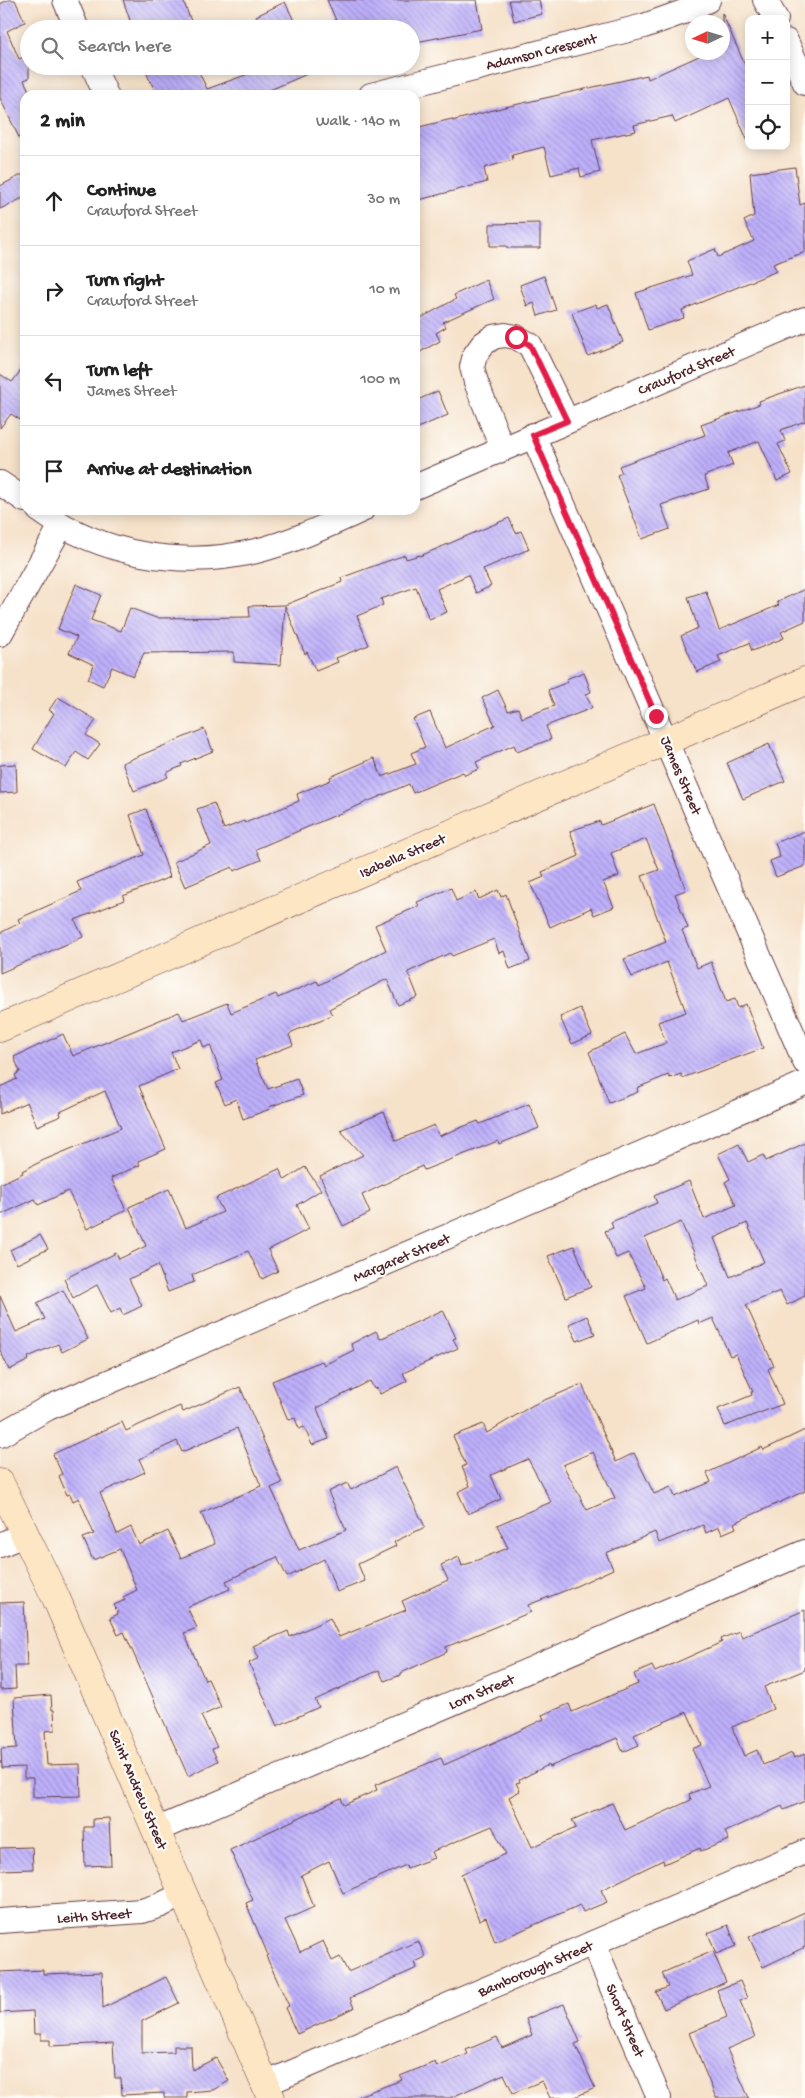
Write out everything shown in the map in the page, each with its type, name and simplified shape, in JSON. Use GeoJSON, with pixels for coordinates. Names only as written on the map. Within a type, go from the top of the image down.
{"type":"FeatureCollection","features":[{"type":"Feature","properties":{"kind":"street"},"geometry":{"type":"LineString","coordinates":[[65,0],[74,20]]}},
{"type":"Feature","properties":{"kind":"street","name":"Adamson Crescent"},"geometry":{"type":"LineString","coordinates":[[390,90],[644,26],[686,11],[708,0]]}},
{"type":"Feature","properties":{"kind":"street"},"geometry":{"type":"LineString","coordinates":[[765,0],[774,15]]}},
{"type":"Feature","properties":{"kind":"street"},"geometry":{"type":"LineString","coordinates":[[790,50],[805,83]]}},
{"type":"Feature","properties":{"kind":"street"},"geometry":{"type":"LineString","coordinates":[[97,75],[104,90]]}},
{"type":"Feature","properties":{"kind":"street","name":"Crawford Street"},"geometry":{"type":"LineString","coordinates":[[420,485],[805,319]]}},
{"type":"Feature","properties":{"kind":"street"},"geometry":{"type":"LineString","coordinates":[[502,448],[472,367],[475,355],[483,344],[493,337],[505,335],[516,337],[530,345],[567,421]]}},
{"type":"Feature","properties":{"kind":"street","name":"James Street"},"geometry":{"type":"LineString","coordinates":[[533,435],[805,1062]]}},
{"type":"Feature","properties":{"kind":"street"},"geometry":{"type":"LineString","coordinates":[[0,482],[20,496]]}},
{"type":"Feature","properties":{"kind":"street"},"geometry":{"type":"LineString","coordinates":[[46,515],[61,526],[95,542],[122,550],[173,559],[230,556],[265,549],[309,534],[351,515]]}},
{"type":"Feature","properties":{"kind":"street"},"geometry":{"type":"LineString","coordinates":[[0,634],[61,526]]}},
{"type":"Feature","properties":{"kind":"street","name":"Isabella Street"},"geometry":{"type":"LineString","coordinates":[[0,1028],[805,682]]}},
{"type":"Feature","properties":{"kind":"street","name":"Margaret Street"},"geometry":{"type":"LineString","coordinates":[[0,1435],[48,1408],[805,1084]]}},
{"type":"Feature","properties":{"kind":"street","name":"Saint Andrew Street"},"geometry":{"type":"LineString","coordinates":[[0,1483],[56,1598],[268,2091]]}},
{"type":"Feature","properties":{"kind":"street"},"geometry":{"type":"LineString","coordinates":[[0,1545],[25,1534]]}},
{"type":"Feature","properties":{"kind":"street","name":"Lorn Street"},"geometry":{"type":"LineString","coordinates":[[156,1830],[805,1552]]}},
{"type":"Feature","properties":{"kind":"street","name":"Bamborough Street"},"geometry":{"type":"LineString","coordinates":[[268,2091],[593,1943],[805,1852]]}},
{"type":"Feature","properties":{"kind":"street","name":"Leith Street"},"geometry":{"type":"LineString","coordinates":[[0,1921],[142,1912],[161,1906],[183,1894]]}},
{"type":"Feature","properties":{"kind":"street","name":"Short Street"},"geometry":{"type":"LineString","coordinates":[[593,1943],[659,2098]]}},
{"type":"Feature","properties":{"kind":"building"},"geometry":{"type":"Polygon","coordinates":[[[8,0],[15,0],[24,20],[20,20],[20,24],[7,31],[20,59],[20,75],[29,75],[29,78],[24,80],[29,90],[20,90],[20,140],[0,98],[0,4],[8,0]]]}},
{"type":"Feature","properties":{"kind":"building"},"geometry":{"type":"Polygon","coordinates":[[[123,0],[183,0],[191,20],[130,20],[123,0]]]}},
{"type":"Feature","properties":{"kind":"building"},"geometry":{"type":"Polygon","coordinates":[[[327,0],[477,0],[482,29],[420,41],[420,20],[336,20],[327,0]]]}},
{"type":"Feature","properties":{"kind":"building"},"geometry":{"type":"Polygon","coordinates":[[[509,0],[539,0],[542,14],[514,21],[509,0]]]}},
{"type":"Feature","properties":{"kind":"building"},"geometry":{"type":"Polygon","coordinates":[[[285,2],[294,20],[258,20],[256,16],[285,2]]]}},
{"type":"Feature","properties":{"kind":"building"},"geometry":{"type":"Polygon","coordinates":[[[730,31],[745,65],[745,135],[729,98],[675,123],[672,116],[634,125],[636,131],[592,140],[600,172],[581,177],[579,168],[551,175],[544,147],[512,155],[513,160],[484,168],[487,182],[420,200],[420,127],[647,75],[648,79],[690,60],[730,60],[730,31]]]}},
{"type":"Feature","properties":{"kind":"building"},"geometry":{"type":"Polygon","coordinates":[[[147,75],[200,75],[207,89],[245,75],[305,75],[270,90],[155,90],[147,75]]]}},
{"type":"Feature","properties":{"kind":"building"},"geometry":{"type":"Polygon","coordinates":[[[795,167],[800,205],[805,203],[805,252],[773,264],[777,271],[682,310],[684,318],[648,330],[636,293],[692,275],[687,261],[715,249],[718,257],[754,241],[744,221],[754,216],[750,173],[795,167]]]}},
{"type":"Feature","properties":{"kind":"building"},"geometry":{"type":"Polygon","coordinates":[[[20,176],[20,199],[0,209],[0,186],[20,176]]]}},
{"type":"Feature","properties":{"kind":"building"},"geometry":{"type":"Polygon","coordinates":[[[540,223],[540,248],[490,246],[490,224],[540,223]]]}},
{"type":"Feature","properties":{"kind":"building"},"geometry":{"type":"Polygon","coordinates":[[[544,276],[556,310],[538,316],[534,303],[527,306],[520,285],[544,276]]]}},
{"type":"Feature","properties":{"kind":"building"},"geometry":{"type":"Polygon","coordinates":[[[486,280],[494,299],[443,322],[446,327],[436,333],[440,341],[420,352],[420,318],[456,299],[454,295],[486,280]]]}},
{"type":"Feature","properties":{"kind":"building"},"geometry":{"type":"Polygon","coordinates":[[[596,304],[597,308],[608,304],[623,342],[588,356],[572,313],[596,304]]]}},
{"type":"Feature","properties":{"kind":"building"},"geometry":{"type":"Polygon","coordinates":[[[20,372],[20,420],[11,414],[0,428],[0,374],[12,382],[20,372]]]}},
{"type":"Feature","properties":{"kind":"building"},"geometry":{"type":"Polygon","coordinates":[[[805,385],[805,421],[781,430],[785,441],[778,444],[792,474],[777,481],[759,441],[728,453],[733,465],[704,476],[709,489],[661,505],[670,529],[642,539],[617,475],[622,473],[619,466],[705,435],[701,425],[760,404],[759,401],[805,385]]]}},
{"type":"Feature","properties":{"kind":"building"},"geometry":{"type":"Polygon","coordinates":[[[438,391],[448,415],[420,427],[420,399],[438,391]]]}},
{"type":"Feature","properties":{"kind":"building"},"geometry":{"type":"Polygon","coordinates":[[[509,518],[516,533],[521,531],[529,549],[483,569],[491,586],[476,593],[468,575],[437,589],[447,612],[429,619],[416,587],[381,599],[383,605],[357,616],[369,645],[336,658],[338,662],[316,671],[307,652],[305,654],[285,606],[281,665],[234,662],[234,652],[144,653],[133,676],[112,667],[103,686],[88,679],[94,665],[69,653],[77,637],[58,629],[76,584],[101,595],[91,620],[121,631],[130,608],[156,618],[250,617],[249,606],[285,605],[342,582],[341,578],[405,555],[406,559],[420,556],[509,518]]]}},
{"type":"Feature","properties":{"kind":"building"},"geometry":{"type":"Polygon","coordinates":[[[805,589],[805,621],[781,632],[784,638],[752,651],[749,643],[718,656],[721,662],[697,672],[681,636],[698,628],[688,597],[706,591],[719,630],[779,605],[777,602],[805,589]]]}},
{"type":"Feature","properties":{"kind":"building"},"geometry":{"type":"Polygon","coordinates":[[[584,672],[591,692],[586,694],[592,708],[546,726],[551,739],[517,752],[514,745],[476,762],[479,769],[465,775],[463,772],[413,793],[409,784],[256,849],[261,860],[234,871],[232,867],[185,887],[174,862],[211,845],[197,809],[214,803],[224,829],[244,821],[245,823],[299,801],[297,794],[331,780],[330,777],[374,758],[382,777],[416,764],[411,753],[425,747],[413,719],[430,712],[445,748],[495,725],[482,698],[498,690],[508,711],[518,708],[522,718],[554,706],[548,690],[568,682],[566,679],[584,672]]]}},
{"type":"Feature","properties":{"kind":"building"},"geometry":{"type":"Polygon","coordinates":[[[58,697],[96,720],[86,735],[100,744],[88,760],[76,752],[66,768],[33,749],[54,713],[49,710],[58,697]]]}},
{"type":"Feature","properties":{"kind":"building"},"geometry":{"type":"Polygon","coordinates":[[[204,729],[213,751],[181,764],[182,766],[166,773],[168,777],[134,791],[122,763],[204,729]]]}},
{"type":"Feature","properties":{"kind":"building"},"geometry":{"type":"Polygon","coordinates":[[[769,744],[785,781],[743,799],[727,763],[769,744]]]}},
{"type":"Feature","properties":{"kind":"building"},"geometry":{"type":"Polygon","coordinates":[[[16,764],[17,792],[0,793],[0,765],[16,764]]]}},
{"type":"Feature","properties":{"kind":"building"},"geometry":{"type":"Polygon","coordinates":[[[654,804],[686,890],[675,894],[688,928],[682,930],[697,968],[711,962],[726,1002],[735,999],[738,1008],[746,1004],[763,1048],[682,1078],[681,1074],[670,1078],[668,1075],[637,1088],[638,1092],[609,1103],[589,1052],[625,1034],[636,1054],[666,1043],[658,1022],[686,1012],[667,962],[632,977],[624,959],[666,942],[642,876],[659,870],[646,839],[611,853],[619,876],[603,882],[614,907],[594,915],[591,908],[550,927],[530,883],[544,877],[542,872],[579,856],[570,831],[600,821],[601,825],[654,804]]]}},
{"type":"Feature","properties":{"kind":"building"},"geometry":{"type":"Polygon","coordinates":[[[146,809],[170,877],[123,896],[124,900],[75,920],[83,937],[0,973],[0,933],[20,923],[18,919],[81,891],[77,882],[144,855],[130,815],[146,809]]]}},
{"type":"Feature","properties":{"kind":"building"},"geometry":{"type":"Polygon","coordinates":[[[805,831],[805,866],[776,877],[770,861],[780,857],[775,843],[805,831]]]}},
{"type":"Feature","properties":{"kind":"building"},"geometry":{"type":"Polygon","coordinates":[[[451,888],[456,901],[476,892],[479,899],[498,890],[501,897],[506,894],[530,961],[510,969],[504,951],[499,953],[494,939],[452,956],[450,953],[408,972],[418,997],[398,1005],[387,979],[329,1009],[332,1015],[289,1035],[293,1045],[255,1060],[268,1089],[297,1079],[303,1095],[243,1119],[236,1099],[225,1104],[216,1083],[223,1080],[210,1045],[204,1048],[201,1040],[171,1052],[178,1069],[139,1086],[166,1149],[138,1161],[140,1165],[111,1178],[126,1210],[87,1229],[68,1191],[38,1205],[35,1199],[0,1215],[0,1184],[44,1160],[121,1128],[105,1091],[60,1112],[61,1116],[37,1126],[27,1102],[0,1114],[0,1087],[17,1079],[15,1075],[20,1072],[14,1057],[63,1034],[73,1056],[179,1012],[183,1020],[227,1003],[231,1013],[276,994],[278,998],[317,981],[319,985],[386,950],[375,925],[419,906],[417,902],[451,888]]]}},
{"type":"Feature","properties":{"kind":"building"},"geometry":{"type":"Polygon","coordinates":[[[580,1008],[592,1035],[572,1044],[560,1017],[580,1008]]]}},
{"type":"Feature","properties":{"kind":"building"},"geometry":{"type":"Polygon","coordinates":[[[529,1104],[539,1128],[499,1144],[498,1141],[424,1170],[422,1166],[362,1195],[370,1213],[343,1226],[320,1176],[363,1155],[340,1130],[384,1112],[396,1141],[434,1125],[439,1136],[478,1121],[480,1124],[529,1104]]]}},
{"type":"Feature","properties":{"kind":"building"},"geometry":{"type":"Polygon","coordinates":[[[805,1143],[805,1296],[787,1305],[780,1291],[746,1305],[774,1366],[768,1369],[783,1404],[725,1426],[718,1409],[752,1395],[751,1392],[753,1392],[736,1354],[730,1356],[713,1318],[699,1324],[698,1320],[647,1343],[626,1296],[646,1288],[628,1253],[616,1258],[605,1231],[613,1228],[611,1222],[657,1203],[654,1196],[689,1181],[704,1219],[736,1205],[725,1182],[730,1179],[718,1154],[739,1144],[748,1162],[763,1155],[766,1161],[805,1143]],[[681,1222],[645,1238],[662,1280],[665,1278],[675,1300],[708,1286],[681,1222]],[[747,1223],[714,1238],[730,1277],[764,1262],[747,1223]]]}},
{"type":"Feature","properties":{"kind":"building"},"geometry":{"type":"Polygon","coordinates":[[[305,1167],[321,1190],[297,1205],[309,1229],[268,1250],[278,1271],[262,1279],[248,1251],[192,1275],[194,1282],[168,1292],[158,1265],[129,1279],[142,1306],[123,1315],[120,1308],[111,1313],[97,1285],[73,1298],[64,1279],[116,1253],[119,1259],[146,1246],[129,1207],[169,1189],[186,1228],[223,1212],[216,1198],[279,1169],[285,1180],[305,1167]]]}},
{"type":"Feature","properties":{"kind":"building"},"geometry":{"type":"Polygon","coordinates":[[[40,1235],[48,1249],[17,1264],[10,1250],[40,1235]]]}},
{"type":"Feature","properties":{"kind":"building"},"geometry":{"type":"Polygon","coordinates":[[[574,1246],[591,1287],[566,1297],[548,1256],[574,1246]]]}},
{"type":"Feature","properties":{"kind":"building"},"geometry":{"type":"Polygon","coordinates":[[[63,1290],[88,1339],[62,1352],[58,1344],[28,1357],[29,1360],[9,1370],[0,1350],[0,1296],[16,1332],[45,1319],[37,1303],[63,1290]]]}},
{"type":"Feature","properties":{"kind":"building"},"geometry":{"type":"Polygon","coordinates":[[[443,1310],[456,1338],[453,1339],[458,1348],[403,1373],[407,1381],[380,1394],[377,1388],[374,1389],[370,1381],[317,1408],[329,1439],[312,1445],[304,1427],[299,1429],[295,1418],[288,1420],[272,1381],[322,1361],[324,1365],[354,1350],[351,1344],[376,1331],[380,1339],[443,1310]]]}},
{"type":"Feature","properties":{"kind":"building"},"geometry":{"type":"Polygon","coordinates":[[[587,1316],[595,1334],[577,1341],[569,1324],[587,1316]]]}},
{"type":"Feature","properties":{"kind":"building"},"geometry":{"type":"Polygon","coordinates":[[[582,1384],[616,1462],[634,1453],[654,1494],[671,1487],[675,1497],[711,1482],[707,1473],[762,1447],[763,1450],[805,1430],[805,1491],[734,1523],[736,1528],[722,1534],[719,1527],[706,1533],[703,1525],[659,1543],[655,1532],[606,1553],[613,1569],[572,1588],[528,1605],[531,1612],[446,1647],[447,1652],[401,1673],[401,1675],[384,1681],[379,1670],[315,1700],[319,1707],[277,1726],[249,1663],[259,1658],[253,1646],[288,1631],[290,1637],[330,1618],[339,1637],[406,1610],[402,1601],[448,1580],[441,1565],[459,1557],[462,1566],[508,1548],[497,1525],[551,1502],[528,1459],[491,1475],[501,1499],[468,1514],[458,1492],[470,1486],[462,1467],[466,1465],[453,1436],[483,1424],[487,1433],[533,1405],[582,1384]],[[593,1452],[563,1465],[587,1510],[615,1498],[593,1452]]]}},
{"type":"Feature","properties":{"kind":"building"},"geometry":{"type":"Polygon","coordinates":[[[240,1387],[282,1483],[271,1488],[299,1550],[346,1530],[328,1492],[347,1483],[351,1490],[396,1467],[425,1527],[394,1542],[396,1546],[358,1564],[365,1581],[337,1592],[324,1559],[287,1577],[277,1557],[226,1581],[230,1589],[187,1607],[197,1628],[184,1633],[205,1680],[208,1679],[221,1707],[201,1716],[217,1747],[212,1749],[218,1761],[188,1776],[124,1632],[118,1635],[110,1618],[118,1614],[114,1605],[125,1600],[123,1597],[137,1590],[120,1549],[93,1560],[83,1538],[94,1534],[79,1498],[73,1501],[70,1494],[67,1495],[59,1476],[62,1474],[53,1454],[122,1422],[126,1431],[180,1406],[183,1412],[240,1387]],[[237,1428],[182,1452],[177,1441],[139,1459],[145,1472],[100,1493],[117,1534],[131,1527],[139,1545],[168,1531],[181,1558],[215,1544],[201,1513],[261,1486],[237,1428]]]}},
{"type":"Feature","properties":{"kind":"building"},"geometry":{"type":"Polygon","coordinates":[[[24,1602],[27,1666],[15,1666],[16,1689],[0,1690],[0,1603],[24,1602]]]}},
{"type":"Feature","properties":{"kind":"building"},"geometry":{"type":"Polygon","coordinates":[[[805,1610],[805,1670],[764,1687],[773,1709],[732,1727],[744,1756],[757,1750],[763,1765],[792,1753],[794,1758],[805,1754],[805,1801],[784,1810],[782,1806],[725,1832],[729,1840],[701,1851],[700,1848],[664,1864],[663,1860],[601,1890],[607,1902],[583,1912],[580,1905],[495,1942],[486,1917],[479,1920],[461,1874],[506,1854],[492,1826],[431,1852],[434,1858],[407,1868],[406,1865],[343,1893],[329,1861],[301,1875],[314,1907],[285,1920],[300,1952],[323,1941],[332,1961],[340,1957],[348,1972],[418,1941],[426,1957],[415,1962],[417,1968],[350,1998],[354,2008],[297,2034],[285,2008],[289,2006],[266,1956],[268,1955],[246,1903],[253,1900],[230,1850],[341,1798],[344,1805],[377,1790],[375,1785],[441,1758],[444,1765],[544,1719],[542,1715],[569,1704],[572,1712],[638,1684],[634,1674],[652,1666],[655,1672],[722,1642],[721,1639],[739,1631],[742,1637],[805,1610]],[[687,1712],[634,1735],[639,1745],[623,1752],[617,1738],[549,1767],[548,1765],[519,1780],[520,1782],[516,1783],[520,1791],[509,1797],[532,1847],[576,1828],[572,1820],[612,1803],[625,1830],[691,1800],[689,1794],[709,1786],[692,1749],[702,1745],[687,1712]]]}},
{"type":"Feature","properties":{"kind":"building"},"geometry":{"type":"Polygon","coordinates":[[[51,1695],[55,1730],[45,1731],[47,1765],[80,1764],[81,1796],[33,1797],[33,1778],[24,1778],[24,1767],[2,1768],[1,1749],[17,1748],[14,1698],[51,1695]]]}},
{"type":"Feature","properties":{"kind":"building"},"geometry":{"type":"Polygon","coordinates":[[[109,1818],[111,1865],[85,1866],[84,1827],[93,1827],[93,1819],[109,1818]]]}},
{"type":"Feature","properties":{"kind":"building"},"geometry":{"type":"Polygon","coordinates":[[[32,1847],[33,1869],[0,1870],[0,1848],[32,1847]]]}},
{"type":"Feature","properties":{"kind":"building"},"geometry":{"type":"Polygon","coordinates":[[[805,1912],[805,1947],[763,1967],[749,1937],[805,1912]]]}},
{"type":"Feature","properties":{"kind":"building"},"geometry":{"type":"Polygon","coordinates":[[[728,1925],[736,1946],[716,1954],[708,1933],[728,1925]]]}},
{"type":"Feature","properties":{"kind":"building"},"geometry":{"type":"Polygon","coordinates":[[[713,1951],[726,1982],[664,2009],[656,1992],[668,1987],[662,1973],[713,1951]]]}},
{"type":"Feature","properties":{"kind":"building"},"geometry":{"type":"Polygon","coordinates":[[[43,1970],[43,1974],[102,1972],[103,2008],[166,1977],[179,2003],[142,2021],[142,2053],[174,2052],[174,2046],[191,2046],[192,2070],[216,2058],[229,2081],[213,2090],[187,2092],[187,2098],[164,2098],[164,2093],[122,2095],[121,2078],[115,2078],[113,2043],[50,2046],[50,2040],[41,2040],[41,2034],[34,2034],[33,2011],[0,2013],[0,1972],[43,1970]]]}},
{"type":"Feature","properties":{"kind":"building"},"geometry":{"type":"Polygon","coordinates":[[[740,1981],[747,1998],[740,2001],[755,2037],[727,2049],[749,2098],[716,2098],[689,2033],[727,2017],[717,1990],[740,1981]]]}},
{"type":"Feature","properties":{"kind":"building"},"geometry":{"type":"Polygon","coordinates":[[[564,2004],[580,2042],[575,2044],[595,2088],[573,2098],[550,2098],[542,2081],[513,2093],[504,2074],[450,2098],[359,2098],[358,2096],[402,2080],[400,2076],[435,2062],[437,2067],[468,2054],[466,2050],[497,2037],[502,2048],[532,2035],[526,2019],[564,2004]]]}},
{"type":"Feature","properties":{"kind":"route"},"geometry":{"type":"LineString","coordinates":[[516,337],[530,345],[567,421],[533,435],[656,716]]}}]}
